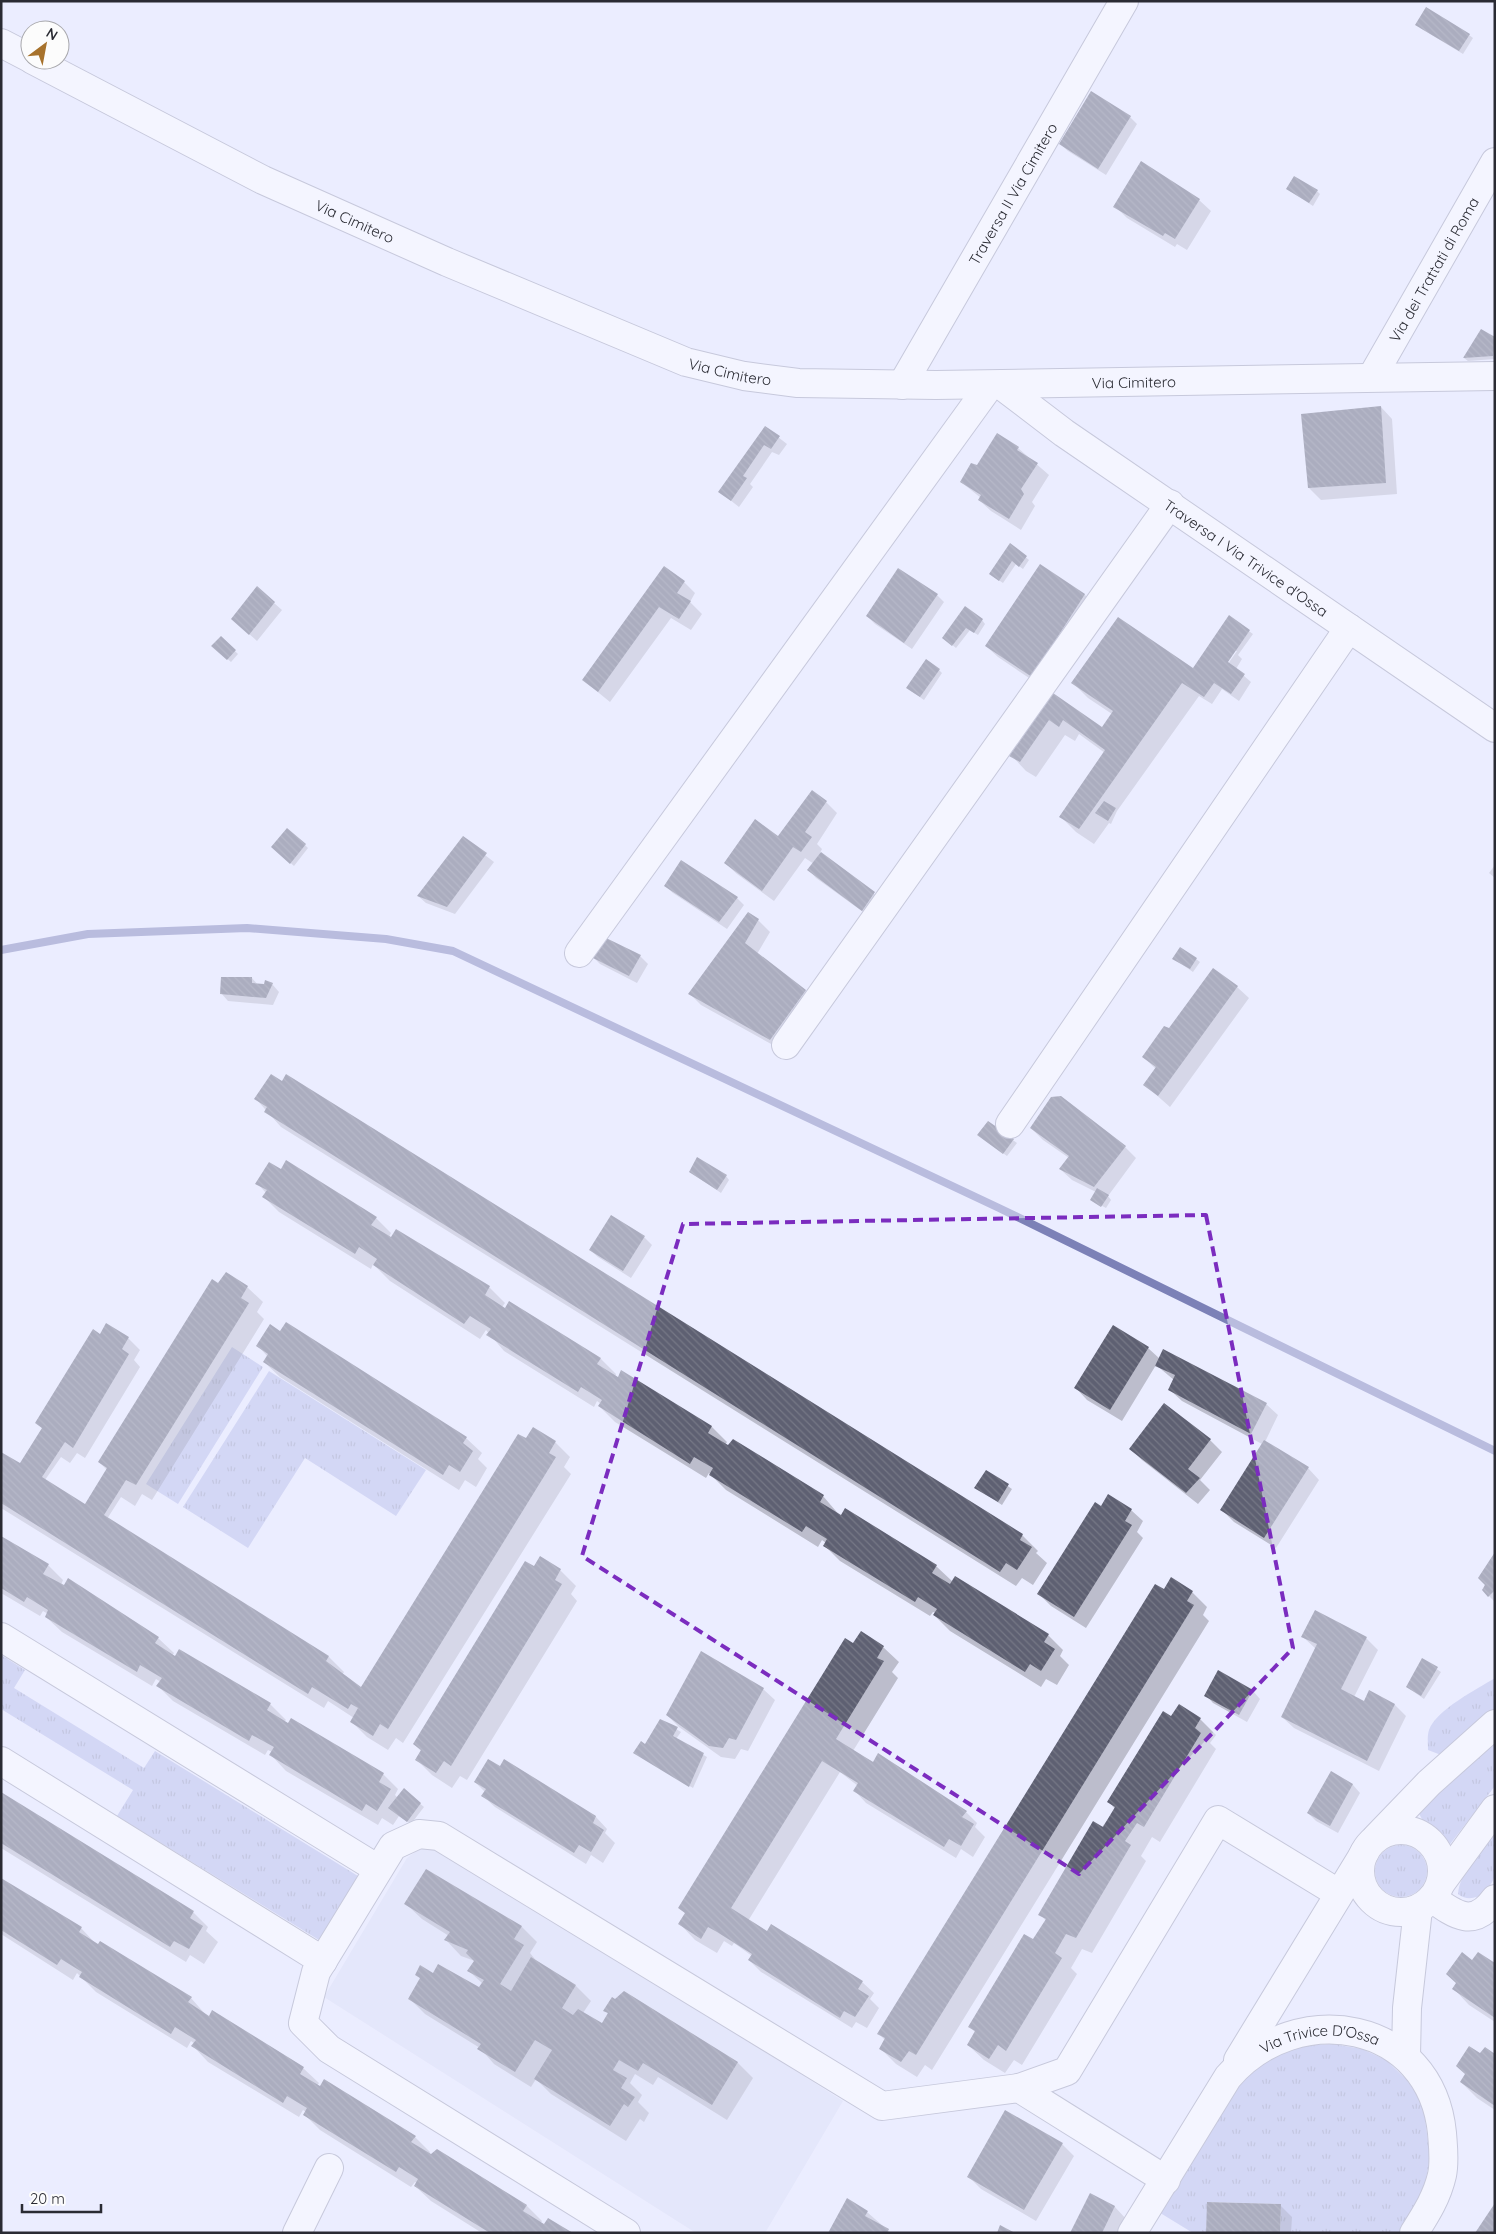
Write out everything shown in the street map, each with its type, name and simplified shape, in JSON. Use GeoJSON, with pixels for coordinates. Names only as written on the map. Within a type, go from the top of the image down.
{"type":"FeatureCollection","features":[{"type":"Feature","properties":{"kind":"street","name":"Traversa II Via Cimitero"},"geometry":{"type":"LineString","coordinates":[[902,385],[1124,1]]}},
{"type":"Feature","properties":{"kind":"street","name":"Via Cimitero"},"geometry":{"type":"LineString","coordinates":[[1,43],[20,53]]}},
{"type":"Feature","properties":{"kind":"street","name":"Via Cimitero"},"geometry":{"type":"LineString","coordinates":[[53,70],[263,180],[447,262],[686,362],[744,376],[798,383],[902,385],[1495,376]]}},
{"type":"Feature","properties":{"kind":"street","name":"Via dei Trattati di Roma"},"geometry":{"type":"LineString","coordinates":[[1372,377],[1495,162]]}},
{"type":"Feature","properties":{"kind":"street","name":"Traversa I Via Trivice d'Ossa"},"geometry":{"type":"LineString","coordinates":[[995,385],[1495,728]]}},
{"type":"Feature","properties":{"kind":"street"},"geometry":{"type":"LineString","coordinates":[[579,953],[995,385]]}},
{"type":"Feature","properties":{"kind":"street"},"geometry":{"type":"LineString","coordinates":[[786,1045],[1170,504]]}},
{"type":"Feature","properties":{"kind":"street"},"geometry":{"type":"LineString","coordinates":[[1010,1124],[1349,628]]}},
{"type":"Feature","properties":{"kind":"street"},"geometry":{"type":"LineString","coordinates":[[1,1637],[378,1869]]}},
{"type":"Feature","properties":{"kind":"street"},"geometry":{"type":"LineString","coordinates":[[1228,2077],[1338,1892],[1369,1846],[1429,1783],[1495,1724]]}},
{"type":"Feature","properties":{"kind":"street"},"geometry":{"type":"LineString","coordinates":[[1,1761],[323,1961]]}},
{"type":"Feature","properties":{"kind":"street"},"geometry":{"type":"LineString","coordinates":[[1406,2056],[1407,2008],[1430,1897],[1442,1867],[1437,1852],[1422,1836],[1402,1830],[1382,1835],[1369,1846],[1360,1871],[1365,1891],[1379,1906],[1398,1912],[1430,1897],[1495,1809]]}},
{"type":"Feature","properties":{"kind":"street"},"geometry":{"type":"LineString","coordinates":[[626,2233],[329,2049],[303,2023],[316,1972],[393,1846],[419,1834],[439,1836],[882,2106],[1020,2088],[1067,2071],[1218,1820],[1338,1892]]}},
{"type":"Feature","properties":{"kind":"street"},"geometry":{"type":"LineString","coordinates":[[1430,1897],[1452,1914],[1468,1918],[1486,1911],[1495,1899]]}},
{"type":"Feature","properties":{"kind":"street","name":"Via Trivice D'Ossa"},"geometry":{"type":"LineString","coordinates":[[1132,2233],[1228,2077],[1241,2062],[1275,2040],[1315,2030],[1330,2029],[1363,2034],[1387,2044],[1406,2056],[1430,2087],[1440,2112],[1444,2163],[1437,2192],[1414,2233]]}},
{"type":"Feature","properties":{"kind":"street"},"geometry":{"type":"LineString","coordinates":[[1020,2088],[1166,2180]]}},
{"type":"Feature","properties":{"kind":"street"},"geometry":{"type":"LineString","coordinates":[[297,2233],[329,2168]]}},
{"type":"Feature","properties":{"kind":"highlighted area"},"geometry":{"type":"Polygon","coordinates":[[[1206,1215],[1293,1648],[1079,1874],[582,1556],[683,1224],[1206,1215]]]}},
{"type":"Feature","properties":{"kind":"shaded area"},"geometry":{"type":"Polygon","coordinates":[[[435,1848],[486,1875],[843,2101],[765,2233],[696,2233],[324,1997],[407,1858],[419,1849],[435,1848]]]}},
{"type":"Feature","properties":{"kind":"green space"},"geometry":{"type":"Polygon","coordinates":[[[232,1347],[263,1367],[178,1504],[146,1484],[232,1347]]]}},
{"type":"Feature","properties":{"kind":"green space"},"geometry":{"type":"Polygon","coordinates":[[[269,1371],[426,1470],[396,1516],[305,1458],[248,1548],[183,1507],[269,1371]]]}},
{"type":"Feature","properties":{"kind":"green space"},"geometry":{"type":"Polygon","coordinates":[[[1,1655],[25,1670],[14,1688],[144,1768],[155,1751],[358,1876],[319,1940],[117,1816],[133,1790],[1,1709],[1,1655]]]}},
{"type":"Feature","properties":{"kind":"green space"},"geometry":{"type":"Polygon","coordinates":[[[1495,1678],[1495,1709],[1441,1755],[1428,1750],[1429,1730],[1433,1722],[1448,1708],[1495,1678]]]}},
{"type":"Feature","properties":{"kind":"green space"},"geometry":{"type":"Polygon","coordinates":[[[1495,1738],[1495,1786],[1447,1848],[1423,1821],[1416,1808],[1495,1738]]]}},
{"type":"Feature","properties":{"kind":"green space"},"geometry":{"type":"Polygon","coordinates":[[[1495,1834],[1494,1878],[1484,1893],[1474,1898],[1463,1897],[1458,1894],[1462,1878],[1472,1862],[1495,1834]]]}},
{"type":"Feature","properties":{"kind":"green space"},"geometry":{"type":"Polygon","coordinates":[[[1401,1845],[1415,1849],[1423,1857],[1427,1871],[1423,1885],[1415,1893],[1401,1897],[1387,1893],[1379,1885],[1375,1871],[1379,1857],[1387,1849],[1401,1845]]]}},
{"type":"Feature","properties":{"kind":"green space"},"geometry":{"type":"Polygon","coordinates":[[[1333,2044],[1362,2049],[1386,2060],[1407,2080],[1423,2104],[1430,2156],[1425,2185],[1400,2233],[1280,2233],[1281,2204],[1208,2202],[1206,2233],[1193,2233],[1157,2211],[1238,2083],[1273,2054],[1299,2046],[1333,2044]]]}},
{"type":"Feature","properties":{"kind":"building"},"geometry":{"type":"Polygon","coordinates":[[[1426,7],[1470,34],[1459,51],[1415,25],[1426,7]]]}},
{"type":"Feature","properties":{"kind":"building"},"geometry":{"type":"Polygon","coordinates":[[[1091,91],[1131,116],[1098,169],[1059,144],[1091,91]]]}},
{"type":"Feature","properties":{"kind":"building"},"geometry":{"type":"Polygon","coordinates":[[[1141,161],[1200,199],[1175,239],[1165,233],[1163,236],[1113,207],[1141,161]]]}},
{"type":"Feature","properties":{"kind":"building"},"geometry":{"type":"Polygon","coordinates":[[[1294,176],[1318,190],[1309,203],[1286,189],[1294,176]]]}},
{"type":"Feature","properties":{"kind":"building"},"geometry":{"type":"Polygon","coordinates":[[[1481,329],[1495,337],[1493,356],[1463,358],[1481,329]]]}},
{"type":"Feature","properties":{"kind":"building"},"geometry":{"type":"Polygon","coordinates":[[[1381,406],[1386,483],[1308,488],[1301,414],[1381,406]]]}},
{"type":"Feature","properties":{"kind":"building"},"geometry":{"type":"Polygon","coordinates":[[[765,426],[780,436],[771,449],[764,445],[743,476],[747,478],[731,501],[718,492],[765,426]]]}},
{"type":"Feature","properties":{"kind":"building"},"geometry":{"type":"Polygon","coordinates":[[[997,433],[1019,447],[1017,450],[1038,463],[1021,489],[1024,494],[1009,519],[978,500],[981,495],[960,482],[971,463],[977,465],[997,433]]]}},
{"type":"Feature","properties":{"kind":"building"},"geometry":{"type":"Polygon","coordinates":[[[1010,543],[1027,556],[1019,567],[1012,561],[999,581],[989,574],[1010,543]]]}},
{"type":"Feature","properties":{"kind":"building"},"geometry":{"type":"Polygon","coordinates":[[[1040,564],[1085,594],[1032,677],[985,646],[1040,564]]]}},
{"type":"Feature","properties":{"kind":"building"},"geometry":{"type":"Polygon","coordinates":[[[664,566],[685,581],[677,593],[691,601],[679,619],[659,607],[598,692],[582,680],[664,566]]]}},
{"type":"Feature","properties":{"kind":"building"},"geometry":{"type":"Polygon","coordinates":[[[898,568],[938,594],[904,643],[866,616],[898,568]]]}},
{"type":"Feature","properties":{"kind":"building"},"geometry":{"type":"Polygon","coordinates":[[[257,586],[275,602],[249,635],[231,619],[257,586]]]}},
{"type":"Feature","properties":{"kind":"building"},"geometry":{"type":"Polygon","coordinates":[[[965,606],[983,619],[974,633],[966,628],[952,646],[942,638],[965,606]]]}},
{"type":"Feature","properties":{"kind":"building"},"geometry":{"type":"Polygon","coordinates":[[[1229,615],[1250,630],[1228,662],[1245,674],[1231,694],[1214,683],[1204,697],[1182,683],[1079,829],[1059,817],[1105,750],[1063,720],[1059,727],[1049,720],[1020,762],[1009,756],[1053,693],[1102,727],[1113,711],[1071,683],[1118,617],[1193,668],[1229,615]]]}},
{"type":"Feature","properties":{"kind":"building"},"geometry":{"type":"Polygon","coordinates":[[[221,636],[236,650],[227,660],[211,646],[221,636]]]}},
{"type":"Feature","properties":{"kind":"building"},"geometry":{"type":"Polygon","coordinates":[[[926,659],[940,669],[920,697],[906,688],[926,659]]]}},
{"type":"Feature","properties":{"kind":"building"},"geometry":{"type":"Polygon","coordinates":[[[812,790],[827,801],[805,832],[812,837],[801,852],[793,847],[762,891],[724,863],[755,819],[778,836],[812,790]]]}},
{"type":"Feature","properties":{"kind":"building"},"geometry":{"type":"Polygon","coordinates":[[[1104,801],[1116,808],[1108,821],[1095,813],[1104,801]]]}},
{"type":"Feature","properties":{"kind":"building"},"geometry":{"type":"Polygon","coordinates":[[[287,828],[306,844],[290,864],[271,847],[287,828]]]}},
{"type":"Feature","properties":{"kind":"building"},"geometry":{"type":"Polygon","coordinates":[[[463,836],[487,853],[447,907],[417,896],[463,836]]]}},
{"type":"Feature","properties":{"kind":"building"},"geometry":{"type":"Polygon","coordinates":[[[821,852],[875,892],[862,911],[807,870],[821,852]]]}},
{"type":"Feature","properties":{"kind":"building"},"geometry":{"type":"Polygon","coordinates":[[[681,860],[738,897],[719,922],[664,886],[681,860]]]}},
{"type":"Feature","properties":{"kind":"building"},"geometry":{"type":"Polygon","coordinates":[[[748,912],[759,919],[745,943],[806,990],[770,1040],[688,994],[748,912]]]}},
{"type":"Feature","properties":{"kind":"building"},"geometry":{"type":"Polygon","coordinates":[[[604,937],[641,955],[629,976],[591,957],[604,937]]]}},
{"type":"Feature","properties":{"kind":"building"},"geometry":{"type":"Polygon","coordinates":[[[1180,947],[1197,958],[1190,969],[1172,959],[1180,947]]]}},
{"type":"Feature","properties":{"kind":"building"},"geometry":{"type":"Polygon","coordinates":[[[1213,968],[1238,986],[1158,1096],[1143,1085],[1156,1067],[1142,1057],[1164,1026],[1169,1028],[1213,968]]]}},
{"type":"Feature","properties":{"kind":"building"},"geometry":{"type":"Polygon","coordinates":[[[221,977],[252,977],[252,983],[264,984],[265,980],[273,983],[266,998],[220,994],[221,977]]]}},
{"type":"Feature","properties":{"kind":"building"},"geometry":{"type":"Polygon","coordinates":[[[271,1074],[282,1081],[286,1074],[1023,1534],[1020,1540],[1032,1547],[1017,1570],[1006,1563],[1000,1572],[264,1112],[267,1107],[254,1099],[271,1074]]]}},
{"type":"Feature","properties":{"kind":"building"},"geometry":{"type":"Polygon","coordinates":[[[1061,1096],[1126,1146],[1094,1187],[1059,1169],[1069,1156],[1030,1128],[1051,1097],[1061,1096]]]}},
{"type":"Feature","properties":{"kind":"building"},"geometry":{"type":"Polygon","coordinates":[[[988,1121],[1014,1139],[1003,1154],[977,1135],[988,1121]]]}},
{"type":"Feature","properties":{"kind":"building"},"geometry":{"type":"Polygon","coordinates":[[[697,1157],[727,1175],[717,1190],[689,1172],[697,1157]]]}},
{"type":"Feature","properties":{"kind":"building"},"geometry":{"type":"Polygon","coordinates":[[[286,1160],[377,1217],[371,1225],[391,1237],[396,1229],[490,1286],[485,1295],[505,1308],[509,1301],[601,1358],[597,1364],[618,1377],[621,1370],[712,1426],[708,1433],[728,1445],[733,1439],[824,1495],[820,1502],[841,1515],[845,1508],[937,1565],[932,1573],[950,1584],[955,1576],[1049,1634],[1044,1642],[1055,1649],[1041,1671],[1030,1664],[1025,1672],[933,1615],[937,1609],[918,1597],[915,1602],[823,1546],[827,1539],[806,1526],[802,1532],[709,1475],[713,1468],[694,1457],[690,1464],[598,1406],[602,1400],[581,1387],[578,1392],[486,1335],[491,1329],[470,1316],[464,1324],[373,1265],[377,1259],[359,1247],[355,1254],[262,1197],[267,1190],[255,1184],[269,1162],[281,1169],[286,1160]]]}},
{"type":"Feature","properties":{"kind":"building"},"geometry":{"type":"Polygon","coordinates":[[[1097,1188],[1109,1195],[1101,1207],[1090,1200],[1097,1188]]]}},
{"type":"Feature","properties":{"kind":"building"},"geometry":{"type":"Polygon","coordinates":[[[611,1215],[645,1236],[623,1271],[589,1250],[611,1215]]]}},
{"type":"Feature","properties":{"kind":"building"},"geometry":{"type":"Polygon","coordinates":[[[226,1272],[248,1286],[241,1298],[249,1303],[136,1485],[126,1480],[104,1515],[329,1656],[326,1661],[361,1687],[518,1434],[526,1438],[533,1427],[556,1441],[549,1453],[556,1457],[388,1729],[380,1724],[373,1736],[350,1722],[358,1708],[351,1704],[348,1709],[312,1687],[308,1694],[1,1503],[1,1452],[20,1463],[42,1428],[35,1423],[93,1329],[100,1334],[106,1323],[129,1337],[122,1349],[129,1354],[73,1448],[65,1442],[42,1477],[85,1504],[107,1468],[98,1462],[212,1279],[218,1283],[226,1272]]]}},
{"type":"Feature","properties":{"kind":"building"},"geometry":{"type":"Polygon","coordinates":[[[286,1322],[467,1437],[463,1443],[473,1451],[460,1472],[449,1465],[443,1475],[263,1362],[268,1354],[256,1346],[270,1324],[280,1331],[286,1322]]]}},
{"type":"Feature","properties":{"kind":"building"},"geometry":{"type":"Polygon","coordinates":[[[1113,1325],[1149,1347],[1110,1410],[1074,1388],[1113,1325]]]}},
{"type":"Feature","properties":{"kind":"building"},"geometry":{"type":"Polygon","coordinates":[[[1163,1349],[1267,1403],[1251,1434],[1168,1390],[1175,1375],[1155,1366],[1163,1349]]]}},
{"type":"Feature","properties":{"kind":"building"},"geometry":{"type":"Polygon","coordinates":[[[1164,1403],[1211,1439],[1188,1469],[1200,1478],[1186,1493],[1129,1449],[1164,1403]]]}},
{"type":"Feature","properties":{"kind":"building"},"geometry":{"type":"Polygon","coordinates":[[[1264,1440],[1309,1467],[1264,1538],[1220,1510],[1264,1440]]]}},
{"type":"Feature","properties":{"kind":"building"},"geometry":{"type":"Polygon","coordinates":[[[986,1470],[1009,1484],[998,1502],[974,1488],[986,1470]]]}},
{"type":"Feature","properties":{"kind":"building"},"geometry":{"type":"Polygon","coordinates":[[[1108,1494],[1132,1509],[1125,1521],[1132,1525],[1074,1617],[1037,1594],[1095,1502],[1101,1506],[1108,1494]]]}},
{"type":"Feature","properties":{"kind":"building"},"geometry":{"type":"Polygon","coordinates":[[[1,1536],[49,1564],[43,1574],[64,1585],[68,1578],[159,1637],[155,1643],[175,1656],[179,1649],[271,1703],[267,1710],[288,1723],[291,1718],[384,1773],[379,1782],[391,1789],[377,1811],[366,1804],[362,1811],[269,1755],[274,1747],[252,1735],[249,1741],[156,1686],[162,1678],[140,1665],[137,1672],[45,1617],[48,1610],[27,1597],[24,1602],[1,1588],[1,1536]]]}},
{"type":"Feature","properties":{"kind":"building"},"geometry":{"type":"Polygon","coordinates":[[[1495,1552],[1495,1590],[1488,1597],[1482,1590],[1485,1585],[1478,1578],[1495,1552]]]}},
{"type":"Feature","properties":{"kind":"building"},"geometry":{"type":"Polygon","coordinates":[[[540,1556],[561,1569],[555,1580],[562,1584],[451,1766],[444,1761],[436,1773],[415,1760],[421,1750],[413,1744],[525,1561],[534,1566],[540,1556]]]}},
{"type":"Feature","properties":{"kind":"building"},"geometry":{"type":"Polygon","coordinates":[[[1171,1577],[1193,1591],[1187,1601],[1194,1605],[916,2055],[909,2051],[901,2062],[879,2049],[885,2038],[877,2034],[1155,1584],[1164,1589],[1171,1577]]]}},
{"type":"Feature","properties":{"kind":"building"},"geometry":{"type":"Polygon","coordinates":[[[1315,1610],[1367,1637],[1341,1689],[1364,1701],[1369,1690],[1395,1704],[1367,1761],[1281,1717],[1317,1644],[1301,1637],[1315,1610]]]}},
{"type":"Feature","properties":{"kind":"building"},"geometry":{"type":"Polygon","coordinates":[[[861,1631],[884,1646],[877,1658],[884,1661],[836,1739],[873,1762],[878,1753],[967,1811],[962,1817],[974,1824],[961,1846],[949,1839],[944,1847],[853,1791],[858,1783],[822,1761],[731,1908],[767,1931],[771,1924],[863,1981],[858,1989],[869,1996],[855,2017],[844,2011],[840,2018],[748,1960],[752,1954],[717,1932],[708,1927],[701,1939],[678,1924],[685,1913],[678,1908],[845,1638],[853,1643],[861,1631]]]}},
{"type":"Feature","properties":{"kind":"building"},"geometry":{"type":"Polygon","coordinates":[[[701,1651],[764,1688],[736,1740],[729,1738],[723,1748],[709,1746],[666,1715],[701,1651]]]}},
{"type":"Feature","properties":{"kind":"building"},"geometry":{"type":"Polygon","coordinates":[[[1422,1658],[1438,1667],[1421,1696],[1406,1687],[1422,1658]]]}},
{"type":"Feature","properties":{"kind":"building"},"geometry":{"type":"Polygon","coordinates":[[[1218,1670],[1253,1690],[1239,1715],[1204,1696],[1218,1670]]]}},
{"type":"Feature","properties":{"kind":"building"},"geometry":{"type":"Polygon","coordinates":[[[1179,1704],[1201,1718],[1195,1728],[1201,1733],[1144,1827],[1137,1823],[1125,1841],[1131,1845],[1076,1938],[1066,1934],[1055,1953],[1062,1958],[1006,2051],[998,2045],[989,2059],[967,2045],[975,2031],[968,2027],[1024,1934],[1033,1939],[1046,1919],[1038,1915],[1093,1821],[1103,1827],[1115,1807],[1107,1802],[1163,1711],[1171,1716],[1179,1704]]]}},
{"type":"Feature","properties":{"kind":"building"},"geometry":{"type":"Polygon","coordinates":[[[660,1719],[678,1727],[673,1736],[704,1753],[689,1787],[633,1753],[641,1741],[645,1744],[660,1719]]]}},
{"type":"Feature","properties":{"kind":"building"},"geometry":{"type":"Polygon","coordinates":[[[488,1759],[500,1766],[504,1759],[596,1816],[593,1823],[604,1830],[591,1852],[579,1845],[574,1853],[481,1796],[486,1789],[474,1782],[488,1759]]]}},
{"type":"Feature","properties":{"kind":"building"},"geometry":{"type":"Polygon","coordinates":[[[1331,1771],[1353,1784],[1330,1826],[1307,1813],[1331,1771]]]}},
{"type":"Feature","properties":{"kind":"building"},"geometry":{"type":"Polygon","coordinates":[[[404,1788],[421,1803],[407,1822],[388,1808],[404,1788]]]}},
{"type":"Feature","properties":{"kind":"building"},"geometry":{"type":"Polygon","coordinates":[[[1,1792],[194,1911],[190,1918],[203,1926],[189,1949],[174,1941],[170,1947],[1,1843],[1,1792]]]}},
{"type":"Feature","properties":{"kind":"building"},"geometry":{"type":"Polygon","coordinates":[[[426,1869],[522,1926],[514,1939],[524,1945],[500,1984],[511,1991],[531,1957],[576,1985],[562,2008],[573,2015],[578,2009],[602,2023],[608,2013],[603,2011],[612,1997],[615,1999],[624,1991],[738,2062],[712,2105],[643,2063],[638,2071],[619,2060],[613,2070],[627,2078],[621,2088],[635,2097],[628,2107],[624,2104],[610,2126],[534,2079],[552,2050],[535,2040],[515,2072],[477,2049],[481,2044],[408,1999],[420,1978],[415,1975],[420,1965],[433,1973],[438,1964],[479,1987],[484,1980],[467,1971],[474,1961],[466,1953],[468,1950],[444,1940],[450,1932],[404,1904],[426,1869]]]}},
{"type":"Feature","properties":{"kind":"building"},"geometry":{"type":"Polygon","coordinates":[[[1,1878],[82,1927],[79,1932],[98,1944],[100,1941],[192,1997],[188,2002],[209,2016],[212,2010],[304,2067],[300,2074],[320,2086],[324,2079],[416,2136],[411,2142],[431,2154],[437,2149],[527,2205],[523,2211],[544,2224],[548,2218],[573,2233],[490,2233],[414,2186],[418,2179],[399,2167],[396,2172],[303,2115],[307,2108],[287,2096],[283,2103],[191,2046],[196,2040],[175,2027],[171,2034],[79,1977],[82,1972],[61,1959],[57,1965],[1,1930],[1,1878]]]}},
{"type":"Feature","properties":{"kind":"building"},"geometry":{"type":"Polygon","coordinates":[[[1462,1952],[1472,1960],[1478,1952],[1495,1963],[1495,2018],[1452,1989],[1456,1983],[1446,1974],[1462,1952]]]}},
{"type":"Feature","properties":{"kind":"building"},"geometry":{"type":"Polygon","coordinates":[[[1469,2046],[1480,2053],[1485,2047],[1495,2054],[1495,2106],[1460,2082],[1465,2074],[1456,2066],[1469,2046]]]}},
{"type":"Feature","properties":{"kind":"building"},"geometry":{"type":"Polygon","coordinates":[[[1005,2110],[1063,2143],[1024,2210],[967,2177],[1005,2110]]]}},
{"type":"Feature","properties":{"kind":"building"},"geometry":{"type":"Polygon","coordinates":[[[1090,2193],[1115,2206],[1102,2233],[1070,2233],[1090,2193]]]}},
{"type":"Feature","properties":{"kind":"building"},"geometry":{"type":"Polygon","coordinates":[[[847,2198],[868,2211],[865,2216],[889,2229],[887,2233],[828,2233],[847,2198]]]}},
{"type":"Feature","properties":{"kind":"building"},"geometry":{"type":"Polygon","coordinates":[[[1207,2202],[1281,2204],[1280,2233],[1206,2233],[1207,2202]]]}},
{"type":"Feature","properties":{"kind":"building"},"geometry":{"type":"Polygon","coordinates":[[[1495,2203],[1495,2233],[1475,2233],[1495,2203]]]}},
{"type":"Feature","properties":{"kind":"building"},"geometry":{"type":"Polygon","coordinates":[[[1000,2225],[1015,2233],[997,2233],[1000,2225]]]}},
{"type":"Feature","properties":{"kind":"waterway"},"geometry":{"type":"LineString","coordinates":[[1,950],[88,934],[247,928],[386,939],[453,951],[999,1208],[1495,1451]]}}]}
